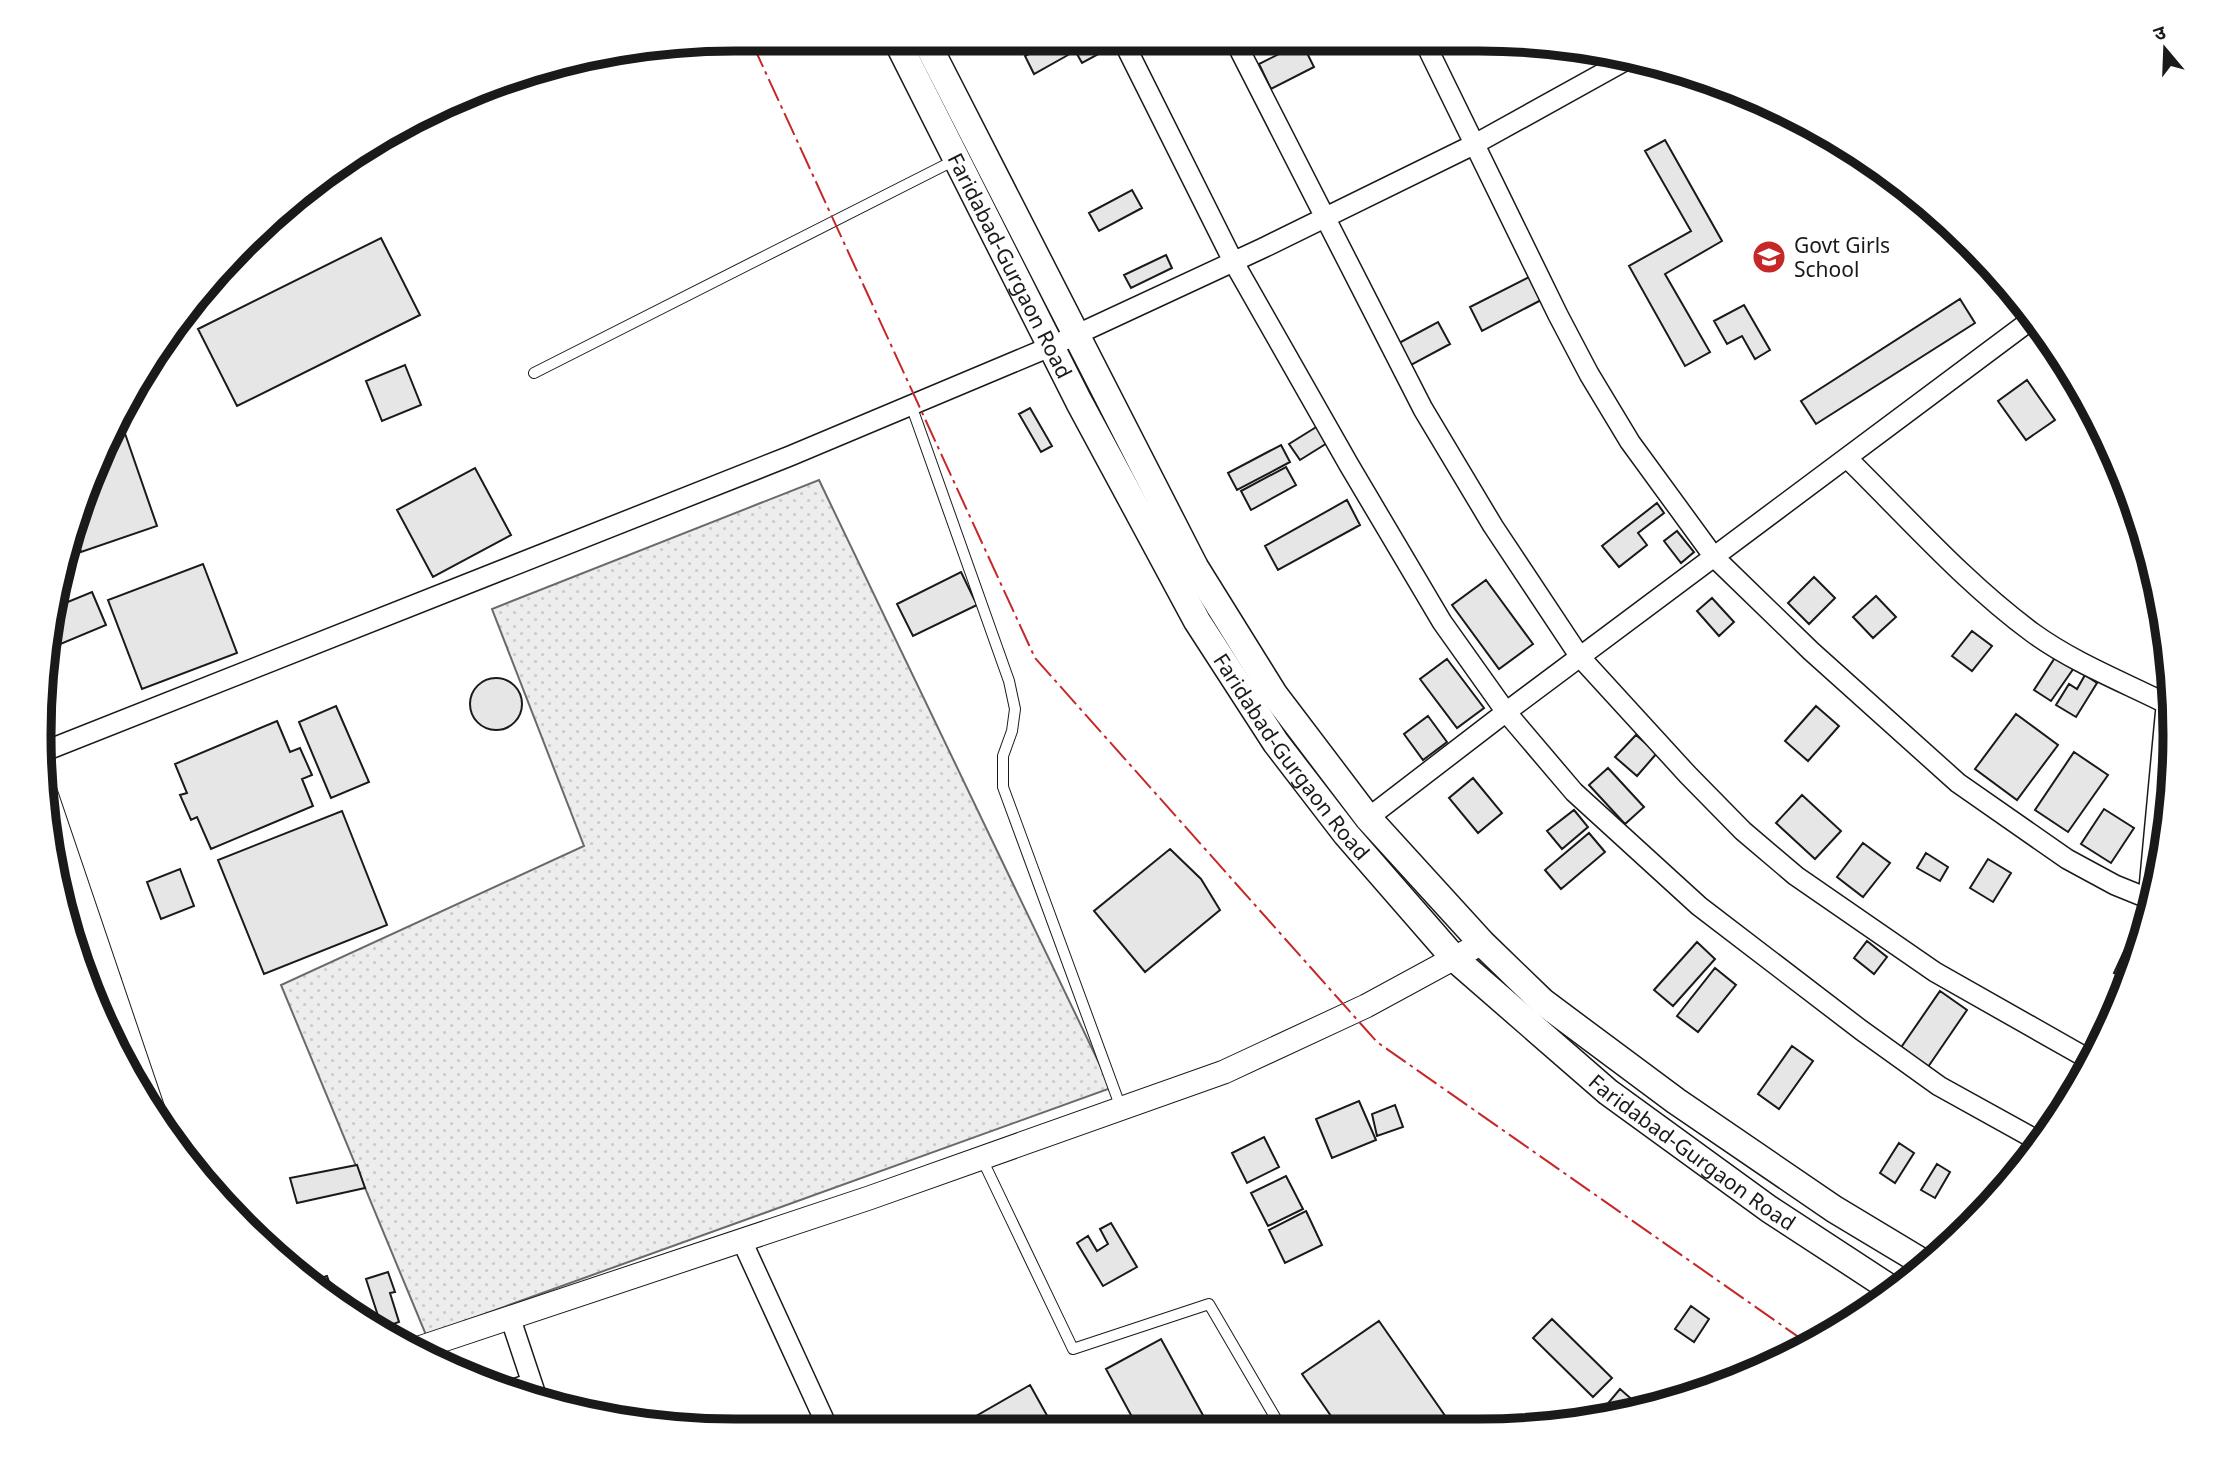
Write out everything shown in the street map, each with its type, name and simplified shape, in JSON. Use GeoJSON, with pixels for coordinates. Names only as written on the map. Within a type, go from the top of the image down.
{"type":"FeatureCollection","features":[{"type":"Feature","properties":{"kind":"main road","name":"Faridabad-Gurgaon Road"},"geometry":{"type":"LineString","coordinates":[[903,51],[957,159],[1195,567],[1274,694],[1368,818],[1482,943],[1543,1002],[1676,1101],[1833,1209],[1918,1259]]}},
{"type":"Feature","properties":{"kind":"main road","name":"Faridabad-Gurgaon Road"},"geometry":{"type":"LineString","coordinates":[[931,51],[1063,340],[1198,621],[1276,743],[1346,834],[1454,958],[1608,1092],[1769,1209],[1886,1285]]}},
{"type":"Feature","properties":{"kind":"street"},"geometry":{"type":"LineString","coordinates":[[1128,51],[1233,261],[1418,582],[1506,712],[1581,799],[1699,906],[1939,1086],[2032,1138]]}},
{"type":"Feature","properties":{"kind":"street"},"geometry":{"type":"LineString","coordinates":[[1241,51],[1423,409],[1493,526],[1580,657],[1743,831],[1796,876],[1935,972],[2083,1056]]}},
{"type":"Feature","properties":{"kind":"street"},"geometry":{"type":"LineString","coordinates":[[1429,51],[1589,374],[1630,442],[1714,557],[1811,651],[1958,783],[2067,859],[2115,885],[2144,896]]}},
{"type":"Feature","properties":{"kind":"street"},"geometry":{"type":"LineString","coordinates":[[51,749],[777,461],[1063,340],[1475,144],[1612,64]]}},
{"type":"Feature","properties":{"kind":"street"},"geometry":{"type":"LineString","coordinates":[[1368,818],[2026,324]]}},
{"type":"Feature","properties":{"kind":"street"},"geometry":{"type":"LineString","coordinates":[[1847,458],[1963,574],[2035,635],[2162,702]]}},
{"type":"Feature","properties":{"kind":"street"},"geometry":{"type":"LineString","coordinates":[[2155,839],[2163,730]]}},
{"type":"Feature","properties":{"kind":"street"},"geometry":{"type":"LineString","coordinates":[[69,889],[123,1042]]}},
{"type":"Feature","properties":{"kind":"street"},"geometry":{"type":"LineString","coordinates":[[426,1346],[742,1241],[1224,1072],[1366,1006],[1482,943]]}},
{"type":"Feature","properties":{"kind":"street"},"geometry":{"type":"LineString","coordinates":[[742,1241],[824,1419]]}},
{"type":"Feature","properties":{"kind":"street"},"geometry":{"type":"LineString","coordinates":[[510,1317],[534,1389]]}},
{"type":"Feature","properties":{"kind":"lane"},"geometry":{"type":"LineString","coordinates":[[534,373],[957,159]]}},
{"type":"Feature","properties":{"kind":"lane"},"geometry":{"type":"LineString","coordinates":[[911,405],[1009,681],[1015,709],[1012,731],[1003,757],[1003,787],[1121,1109]]}},
{"type":"Feature","properties":{"kind":"lane"},"geometry":{"type":"LineString","coordinates":[[982,1158],[1073,1349],[1209,1304],[1276,1419]]}},
{"type":"Feature","properties":{"kind":"shaded area"},"geometry":{"type":"Polygon","coordinates":[[[819,480],[1111,1088],[426,1335],[281,985],[584,846],[492,609],[819,480]]]}},
{"type":"Feature","properties":{"kind":"building"},"geometry":{"type":"Polygon","coordinates":[[[1035,51],[1066,51],[1068,55],[1034,74],[1025,56],[1035,51]]]}},
{"type":"Feature","properties":{"kind":"building"},"geometry":{"type":"Polygon","coordinates":[[[1075,51],[1104,51],[1082,63],[1075,51]]]}},
{"type":"Feature","properties":{"kind":"building"},"geometry":{"type":"Polygon","coordinates":[[[1285,51],[1306,51],[1314,67],[1271,89],[1259,64],[1285,51]]]}},
{"type":"Feature","properties":{"kind":"building"},"geometry":{"type":"Polygon","coordinates":[[[1665,140],[1722,241],[1665,274],[1710,352],[1685,366],[1629,266],[1691,231],[1645,151],[1665,140]]]}},
{"type":"Feature","properties":{"kind":"building"},"geometry":{"type":"Polygon","coordinates":[[[1132,190],[1142,208],[1099,231],[1089,213],[1132,190]]]}},
{"type":"Feature","properties":{"kind":"building"},"geometry":{"type":"Polygon","coordinates":[[[381,238],[420,315],[237,406],[198,329],[381,238]]]}},
{"type":"Feature","properties":{"kind":"building"},"geometry":{"type":"Polygon","coordinates":[[[1166,255],[1172,268],[1131,288],[1124,275],[1166,255]]]}},
{"type":"Feature","properties":{"kind":"building"},"geometry":{"type":"Polygon","coordinates":[[[1533,275],[1545,298],[1482,331],[1470,307],[1533,275]]]}},
{"type":"Feature","properties":{"kind":"building"},"geometry":{"type":"Polygon","coordinates":[[[1960,299],[1975,323],[1816,424],[1801,401],[1960,299]]]}},
{"type":"Feature","properties":{"kind":"building"},"geometry":{"type":"Polygon","coordinates":[[[1744,305],[1770,350],[1755,359],[1742,336],[1727,344],[1714,321],[1744,305]]]}},
{"type":"Feature","properties":{"kind":"building"},"geometry":{"type":"Polygon","coordinates":[[[1438,322],[1450,344],[1411,365],[1399,343],[1438,322]]]}},
{"type":"Feature","properties":{"kind":"building"},"geometry":{"type":"Polygon","coordinates":[[[405,365],[421,405],[382,421],[366,381],[405,365]]]}},
{"type":"Feature","properties":{"kind":"building"},"geometry":{"type":"Polygon","coordinates":[[[2027,380],[2055,420],[2026,440],[1998,401],[2027,380]]]}},
{"type":"Feature","properties":{"kind":"building"},"geometry":{"type":"Polygon","coordinates":[[[1030,408],[1052,446],[1041,452],[1019,414],[1030,408]]]}},
{"type":"Feature","properties":{"kind":"building"},"geometry":{"type":"Polygon","coordinates":[[[1321,424],[1332,440],[1300,460],[1289,444],[1321,424]]]}},
{"type":"Feature","properties":{"kind":"building"},"geometry":{"type":"Polygon","coordinates":[[[123,428],[157,526],[81,552],[78,544],[87,515],[123,428]]]}},
{"type":"Feature","properties":{"kind":"building"},"geometry":{"type":"Polygon","coordinates":[[[1281,445],[1290,462],[1237,490],[1228,473],[1281,445]]]}},
{"type":"Feature","properties":{"kind":"building"},"geometry":{"type":"Polygon","coordinates":[[[1286,467],[1296,485],[1251,510],[1241,491],[1286,467]]]}},
{"type":"Feature","properties":{"kind":"building"},"geometry":{"type":"Polygon","coordinates":[[[475,468],[511,535],[433,577],[397,510],[475,468]]]}},
{"type":"Feature","properties":{"kind":"building"},"geometry":{"type":"Polygon","coordinates":[[[1347,500],[1360,525],[1278,570],[1265,546],[1347,500]]]}},
{"type":"Feature","properties":{"kind":"building"},"geometry":{"type":"Polygon","coordinates":[[[1657,503],[1664,513],[1638,533],[1647,545],[1619,567],[1602,546],[1657,503]]]}},
{"type":"Feature","properties":{"kind":"building"},"geometry":{"type":"Polygon","coordinates":[[[1677,531],[1694,552],[1681,563],[1664,541],[1677,531]]]}},
{"type":"Feature","properties":{"kind":"building"},"geometry":{"type":"Polygon","coordinates":[[[203,564],[237,653],[142,689],[108,600],[203,564]]]}},
{"type":"Feature","properties":{"kind":"building"},"geometry":{"type":"Polygon","coordinates":[[[961,572],[977,605],[913,636],[897,604],[961,572]]]}},
{"type":"Feature","properties":{"kind":"building"},"geometry":{"type":"Polygon","coordinates":[[[1814,577],[1835,598],[1809,624],[1788,603],[1814,577]]]}},
{"type":"Feature","properties":{"kind":"building"},"geometry":{"type":"Polygon","coordinates":[[[1486,580],[1533,644],[1499,669],[1452,605],[1486,580]]]}},
{"type":"Feature","properties":{"kind":"building"},"geometry":{"type":"Polygon","coordinates":[[[92,592],[106,625],[57,645],[64,604],[92,592]]]}},
{"type":"Feature","properties":{"kind":"building"},"geometry":{"type":"Polygon","coordinates":[[[1876,596],[1896,617],[1873,638],[1853,617],[1876,596]]]}},
{"type":"Feature","properties":{"kind":"building"},"geometry":{"type":"Polygon","coordinates":[[[1712,598],[1734,622],[1719,636],[1697,611],[1712,598]]]}},
{"type":"Feature","properties":{"kind":"building"},"geometry":{"type":"Polygon","coordinates":[[[1972,631],[1992,646],[1972,671],[1952,656],[1972,631]]]}},
{"type":"Feature","properties":{"kind":"building"},"geometry":{"type":"Polygon","coordinates":[[[2058,653],[2076,665],[2051,701],[2034,690],[2058,653]]]}},
{"type":"Feature","properties":{"kind":"building"},"geometry":{"type":"Polygon","coordinates":[[[1447,659],[1484,708],[1457,728],[1420,679],[1447,659]]]}},
{"type":"Feature","properties":{"kind":"building"},"geometry":{"type":"Polygon","coordinates":[[[2085,675],[2097,683],[2076,717],[2056,705],[2069,684],[2077,689],[2085,675]]]}},
{"type":"Feature","properties":{"kind":"building"},"geometry":{"type":"Polygon","coordinates":[[[496,678],[506,680],[514,686],[520,694],[520,714],[514,722],[506,728],[496,730],[486,728],[478,722],[472,714],[470,704],[472,694],[478,686],[486,680],[496,678]]]}},
{"type":"Feature","properties":{"kind":"building"},"geometry":{"type":"Polygon","coordinates":[[[336,706],[369,782],[331,798],[299,722],[336,706]]]}},
{"type":"Feature","properties":{"kind":"building"},"geometry":{"type":"Polygon","coordinates":[[[1816,706],[1839,726],[1808,761],[1785,741],[1816,706]]]}},
{"type":"Feature","properties":{"kind":"building"},"geometry":{"type":"Polygon","coordinates":[[[2016,714],[2058,745],[2017,800],[1975,769],[2016,714]]]}},
{"type":"Feature","properties":{"kind":"building"},"geometry":{"type":"Polygon","coordinates":[[[1428,716],[1447,742],[1423,760],[1404,734],[1428,716]]]}},
{"type":"Feature","properties":{"kind":"building"},"geometry":{"type":"Polygon","coordinates":[[[277,721],[290,752],[300,748],[312,775],[302,779],[313,806],[211,849],[197,817],[191,820],[180,795],[187,793],[175,764],[277,721]]]}},
{"type":"Feature","properties":{"kind":"building"},"geometry":{"type":"Polygon","coordinates":[[[1636,735],[1657,753],[1637,776],[1615,757],[1636,735]]]}},
{"type":"Feature","properties":{"kind":"building"},"geometry":{"type":"Polygon","coordinates":[[[2074,752],[2108,775],[2068,832],[2035,810],[2074,752]]]}},
{"type":"Feature","properties":{"kind":"building"},"geometry":{"type":"Polygon","coordinates":[[[1608,768],[1644,807],[1625,824],[1589,785],[1608,768]]]}},
{"type":"Feature","properties":{"kind":"building"},"geometry":{"type":"Polygon","coordinates":[[[1473,778],[1502,813],[1478,833],[1449,798],[1473,778]]]}},
{"type":"Feature","properties":{"kind":"building"},"geometry":{"type":"Polygon","coordinates":[[[1802,795],[1841,831],[1815,859],[1776,823],[1802,795]]]}},
{"type":"Feature","properties":{"kind":"building"},"geometry":{"type":"Polygon","coordinates":[[[2104,809],[2134,828],[2111,863],[2081,844],[2104,809]]]}},
{"type":"Feature","properties":{"kind":"building"},"geometry":{"type":"Polygon","coordinates":[[[1574,810],[1588,827],[1562,849],[1547,831],[1574,810]]]}},
{"type":"Feature","properties":{"kind":"building"},"geometry":{"type":"Polygon","coordinates":[[[342,811],[387,925],[264,974],[218,860],[342,811]]]}},
{"type":"Feature","properties":{"kind":"building"},"geometry":{"type":"Polygon","coordinates":[[[1589,833],[1605,852],[1561,889],[1545,870],[1589,833]]]}},
{"type":"Feature","properties":{"kind":"building"},"geometry":{"type":"Polygon","coordinates":[[[1863,843],[1890,863],[1863,897],[1837,877],[1863,843]]]}},
{"type":"Feature","properties":{"kind":"building"},"geometry":{"type":"Polygon","coordinates":[[[1170,849],[1201,879],[1220,910],[1145,972],[1094,911],[1170,849]]]}},
{"type":"Feature","properties":{"kind":"building"},"geometry":{"type":"Polygon","coordinates":[[[1926,853],[1948,867],[1940,881],[1917,868],[1926,853]]]}},
{"type":"Feature","properties":{"kind":"building"},"geometry":{"type":"Polygon","coordinates":[[[1988,859],[2011,873],[1993,902],[1970,888],[1988,859]]]}},
{"type":"Feature","properties":{"kind":"building"},"geometry":{"type":"Polygon","coordinates":[[[180,869],[194,906],[161,919],[147,882],[180,869]]]}},
{"type":"Feature","properties":{"kind":"building"},"geometry":{"type":"Polygon","coordinates":[[[1867,941],[1887,957],[1874,974],[1854,958],[1867,941]]]}},
{"type":"Feature","properties":{"kind":"building"},"geometry":{"type":"Polygon","coordinates":[[[1697,942],[1715,959],[1673,1006],[1654,990],[1697,942]]]}},
{"type":"Feature","properties":{"kind":"building"},"geometry":{"type":"Polygon","coordinates":[[[2127,945],[2130,946],[2119,975],[2114,973],[2127,945]]]}},
{"type":"Feature","properties":{"kind":"building"},"geometry":{"type":"Polygon","coordinates":[[[1715,968],[1736,985],[1698,1032],[1677,1016],[1715,968]]]}},
{"type":"Feature","properties":{"kind":"building"},"geometry":{"type":"Polygon","coordinates":[[[1940,991],[1967,1010],[1928,1067],[1900,1049],[1940,991]]]}},
{"type":"Feature","properties":{"kind":"building"},"geometry":{"type":"Polygon","coordinates":[[[1792,1046],[1813,1061],[1779,1109],[1758,1094],[1792,1046]]]}},
{"type":"Feature","properties":{"kind":"building"},"geometry":{"type":"Polygon","coordinates":[[[1359,1101],[1376,1140],[1332,1158],[1316,1119],[1359,1101]]]}},
{"type":"Feature","properties":{"kind":"building"},"geometry":{"type":"Polygon","coordinates":[[[1395,1105],[1403,1127],[1377,1136],[1372,1114],[1395,1105]]]}},
{"type":"Feature","properties":{"kind":"building"},"geometry":{"type":"Polygon","coordinates":[[[1264,1137],[1279,1167],[1247,1183],[1232,1153],[1264,1137]]]}},
{"type":"Feature","properties":{"kind":"building"},"geometry":{"type":"Polygon","coordinates":[[[1899,1143],[1914,1153],[1895,1183],[1880,1173],[1899,1143]]]}},
{"type":"Feature","properties":{"kind":"building"},"geometry":{"type":"Polygon","coordinates":[[[1937,1164],[1950,1172],[1935,1198],[1921,1190],[1937,1164]]]}},
{"type":"Feature","properties":{"kind":"building"},"geometry":{"type":"Polygon","coordinates":[[[357,1165],[365,1188],[297,1203],[290,1178],[357,1165]]]}},
{"type":"Feature","properties":{"kind":"building"},"geometry":{"type":"Polygon","coordinates":[[[1286,1176],[1303,1209],[1268,1226],[1251,1193],[1286,1176]]]}},
{"type":"Feature","properties":{"kind":"building"},"geometry":{"type":"Polygon","coordinates":[[[1306,1211],[1322,1245],[1285,1263],[1269,1230],[1306,1211]]]}},
{"type":"Feature","properties":{"kind":"building"},"geometry":{"type":"Polygon","coordinates":[[[1111,1223],[1137,1267],[1103,1286],[1077,1243],[1088,1236],[1097,1251],[1108,1244],[1100,1229],[1111,1223]]]}},
{"type":"Feature","properties":{"kind":"building"},"geometry":{"type":"Polygon","coordinates":[[[388,1272],[395,1292],[390,1293],[399,1322],[389,1326],[379,1319],[366,1279],[388,1272]]]}},
{"type":"Feature","properties":{"kind":"building"},"geometry":{"type":"Polygon","coordinates":[[[327,1276],[331,1287],[319,1278],[327,1276]]]}},
{"type":"Feature","properties":{"kind":"building"},"geometry":{"type":"Polygon","coordinates":[[[1691,1306],[1709,1319],[1694,1342],[1675,1329],[1691,1306]]]}},
{"type":"Feature","properties":{"kind":"building"},"geometry":{"type":"Polygon","coordinates":[[[1552,1319],[1612,1378],[1593,1397],[1533,1338],[1552,1319]]]}},
{"type":"Feature","properties":{"kind":"building"},"geometry":{"type":"Polygon","coordinates":[[[1379,1321],[1447,1419],[1333,1419],[1302,1374],[1379,1321]]]}},
{"type":"Feature","properties":{"kind":"building"},"geometry":{"type":"Polygon","coordinates":[[[1161,1339],[1205,1419],[1133,1419],[1106,1369],[1161,1339]]]}},
{"type":"Feature","properties":{"kind":"building"},"geometry":{"type":"Polygon","coordinates":[[[1030,1385],[1049,1419],[971,1419],[1030,1385]]]}},
{"type":"Feature","properties":{"kind":"building"},"geometry":{"type":"Polygon","coordinates":[[[1620,1389],[1634,1401],[1612,1406],[1605,1407],[1620,1389]]]}},
{"type":"Feature","properties":{"kind":"power"},"geometry":{"type":"LineString","coordinates":[[756,51],[1035,658],[1377,1042],[1801,1339]]}},
{"type":"Feature","properties":{"kind":"place","name":"Govt Girls School"},"geometry":{"type":"Point","coordinates":[1769,257]}}]}
